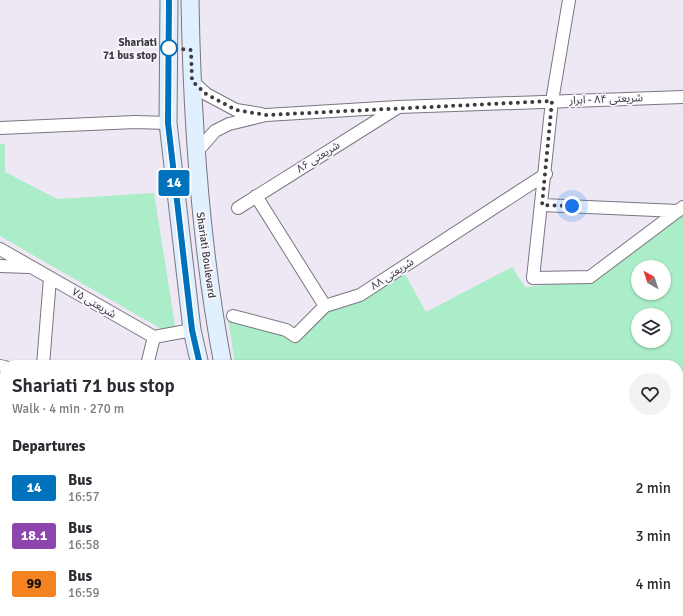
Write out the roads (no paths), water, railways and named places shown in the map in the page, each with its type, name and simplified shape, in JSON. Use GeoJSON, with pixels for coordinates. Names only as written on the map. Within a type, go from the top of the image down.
{"type":"FeatureCollection","features":[{"type":"Feature","properties":{"kind":"main road","name":"Shariati Boulevard"},"geometry":{"type":"LineString","coordinates":[[169,0],[168,123],[192,330],[199,360]]}},
{"type":"Feature","properties":{"kind":"main road","name":"Shariati Boulevard"},"geometry":{"type":"LineString","coordinates":[[190,0],[192,81],[202,226],[222,360]]}},
{"type":"Feature","properties":{"kind":"street"},"geometry":{"type":"LineString","coordinates":[[568,0],[552,101],[546,174],[533,278],[590,277],[680,209]]}},
{"type":"Feature","properties":{"kind":"street"},"geometry":{"type":"LineString","coordinates":[[192,81],[206,94],[236,110],[266,115]]}},
{"type":"Feature","properties":{"kind":"street","name":"شریعتی ۸۴ - ابرار"},"geometry":{"type":"LineString","coordinates":[[266,115],[552,101],[683,97]]}},
{"type":"Feature","properties":{"kind":"street","name":"شریعتی ۸۶"},"geometry":{"type":"LineString","coordinates":[[238,208],[398,108]]}},
{"type":"Feature","properties":{"kind":"street"},"geometry":{"type":"LineString","coordinates":[[196,154],[215,131],[230,124],[266,115]]}},
{"type":"Feature","properties":{"kind":"street"},"geometry":{"type":"LineString","coordinates":[[0,128],[135,122],[168,123]]}},
{"type":"Feature","properties":{"kind":"street","name":"شریعتی ۸۸"},"geometry":{"type":"LineString","coordinates":[[232,316],[286,330],[295,336],[325,306],[360,295],[546,174]]}},
{"type":"Feature","properties":{"kind":"street"},"geometry":{"type":"LineString","coordinates":[[256,196],[325,306]]}},
{"type":"Feature","properties":{"kind":"street"},"geometry":{"type":"LineString","coordinates":[[542,205],[680,209]]}},
{"type":"Feature","properties":{"kind":"street","name":"شریعتی ۷۵"},"geometry":{"type":"LineString","coordinates":[[0,249],[154,337]]}},
{"type":"Feature","properties":{"kind":"street"},"geometry":{"type":"LineString","coordinates":[[0,266],[31,267]]}},
{"type":"Feature","properties":{"kind":"street"},"geometry":{"type":"LineString","coordinates":[[43,360],[50,278]]}},
{"type":"Feature","properties":{"kind":"street"},"geometry":{"type":"LineString","coordinates":[[148,360],[154,337],[192,330]]}},
{"type":"Feature","properties":{"kind":"place","name":"Shariati 71 bus stop"},"geometry":{"type":"Point","coordinates":[169,48]}}]}
